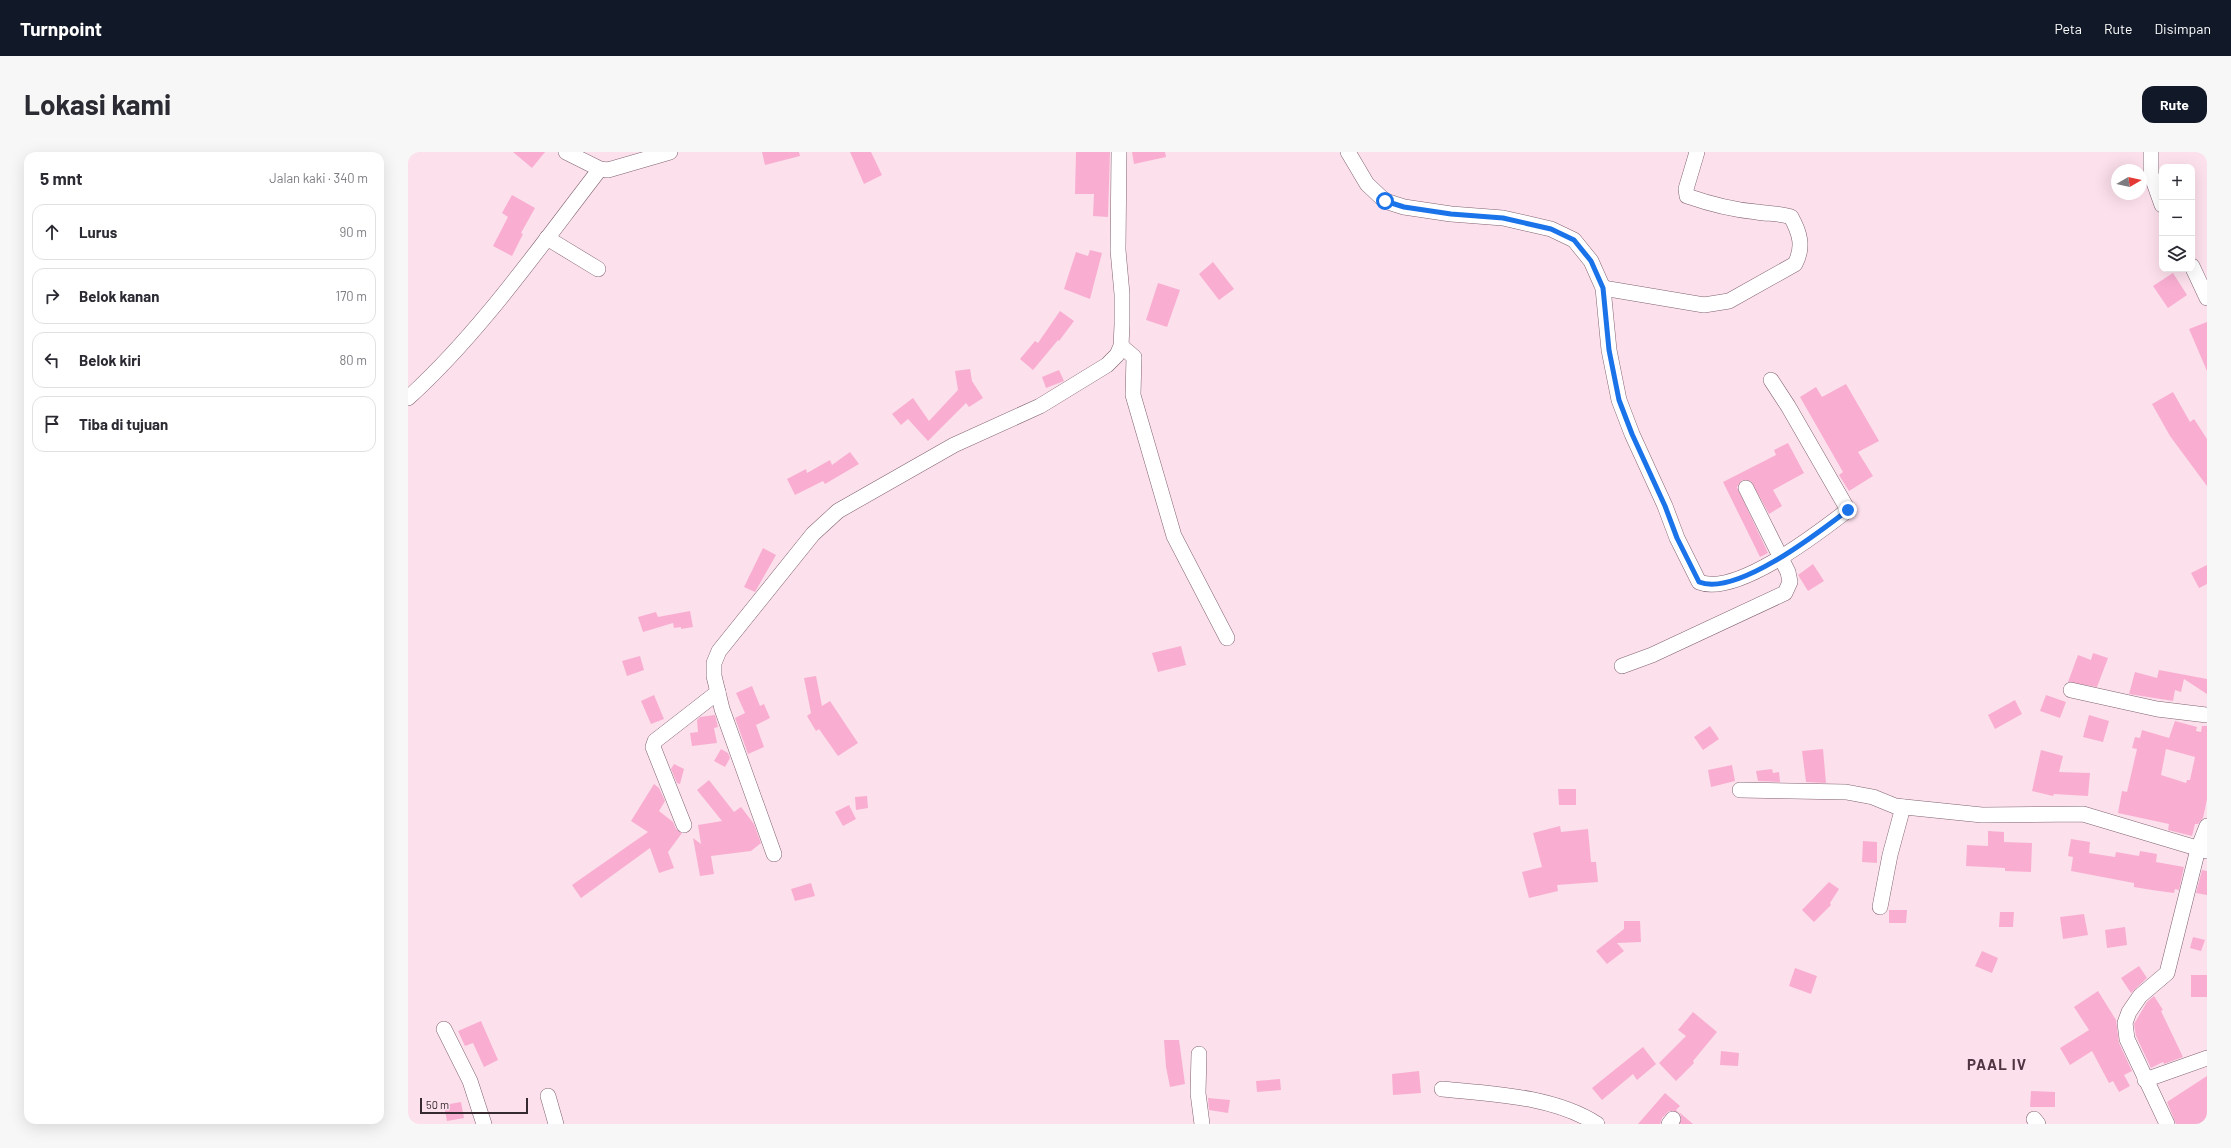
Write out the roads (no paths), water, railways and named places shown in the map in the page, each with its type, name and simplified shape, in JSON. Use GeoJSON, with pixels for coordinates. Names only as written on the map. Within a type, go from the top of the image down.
{"type":"FeatureCollection","features":[{"type":"Feature","properties":{"kind":"street"},"geometry":{"type":"LineString","coordinates":[[566,152],[600,169],[608,170],[670,152]]}},
{"type":"Feature","properties":{"kind":"street"},"geometry":{"type":"LineString","coordinates":[[774,854],[718,692],[714,676],[714,663],[719,651],[813,534],[838,511],[954,445],[1040,406],[1106,365],[1117,355],[1121,346],[1122,294],[1118,250],[1119,152]]}},
{"type":"Feature","properties":{"kind":"street"},"geometry":{"type":"LineString","coordinates":[[1348,152],[1368,184],[1385,201],[1404,207],[1451,214],[1503,218],[1551,229],[1574,240],[1591,261],[1603,288],[1609,350],[1619,400],[1632,434],[1665,506],[1677,538],[1699,582],[1709,586],[1723,585],[1743,578],[1808,541],[1848,510],[1788,406],[1771,380]]}},
{"type":"Feature","properties":{"kind":"street"},"geometry":{"type":"LineString","coordinates":[[1603,288],[1704,305],[1728,301],[1795,264],[1800,254],[1801,246],[1798,230],[1791,217],[1780,214],[1720,207],[1687,196],[1686,189],[1697,152]]}},
{"type":"Feature","properties":{"kind":"street"},"geometry":{"type":"LineString","coordinates":[[2151,152],[2151,174],[2160,200]]}},
{"type":"Feature","properties":{"kind":"street"},"geometry":{"type":"LineString","coordinates":[[408,398],[424,383],[487,313],[600,169]]}},
{"type":"Feature","properties":{"kind":"street"},"geometry":{"type":"LineString","coordinates":[[547,238],[598,269]]}},
{"type":"Feature","properties":{"kind":"street"},"geometry":{"type":"LineString","coordinates":[[2195,272],[2207,298]]}},
{"type":"Feature","properties":{"kind":"street"},"geometry":{"type":"LineString","coordinates":[[1121,346],[1134,357],[1133,395],[1174,536],[1227,638]]}},
{"type":"Feature","properties":{"kind":"street"},"geometry":{"type":"LineString","coordinates":[[1622,666],[1652,655],[1785,593],[1790,582],[1788,572],[1779,557],[1746,488]]}},
{"type":"Feature","properties":{"kind":"street"},"geometry":{"type":"LineString","coordinates":[[2070,690],[2157,710],[2207,715]]}},
{"type":"Feature","properties":{"kind":"street"},"geometry":{"type":"LineString","coordinates":[[684,825],[653,747],[655,740],[718,692]]}},
{"type":"Feature","properties":{"kind":"street"},"geometry":{"type":"LineString","coordinates":[[1740,790],[1846,792],[1873,796],[1895,806],[1982,815],[2083,814],[2202,850]]}},
{"type":"Feature","properties":{"kind":"street"},"geometry":{"type":"LineString","coordinates":[[1880,907],[1890,855],[1903,807]]}},
{"type":"Feature","properties":{"kind":"street"},"geometry":{"type":"LineString","coordinates":[[2167,1124],[2145,1080],[2125,1034],[2125,1023],[2129,1012],[2140,996],[2167,973],[2202,850],[2207,826]]}},
{"type":"Feature","properties":{"kind":"street"},"geometry":{"type":"LineString","coordinates":[[444,1029],[470,1081],[484,1124]]}},
{"type":"Feature","properties":{"kind":"street"},"geometry":{"type":"LineString","coordinates":[[1199,1054],[1198,1093],[1202,1124]]}},
{"type":"Feature","properties":{"kind":"street"},"geometry":{"type":"LineString","coordinates":[[2145,1080],[2207,1058]]}},
{"type":"Feature","properties":{"kind":"street"},"geometry":{"type":"LineString","coordinates":[[1442,1089],[1499,1095],[1552,1105],[1587,1117],[1597,1124]]}},
{"type":"Feature","properties":{"kind":"street"},"geometry":{"type":"LineString","coordinates":[[548,1096],[556,1124]]}},
{"type":"Feature","properties":{"kind":"district","name":"PAAL IV"},"geometry":{"type":"Point","coordinates":[1997,1065]}}]}
